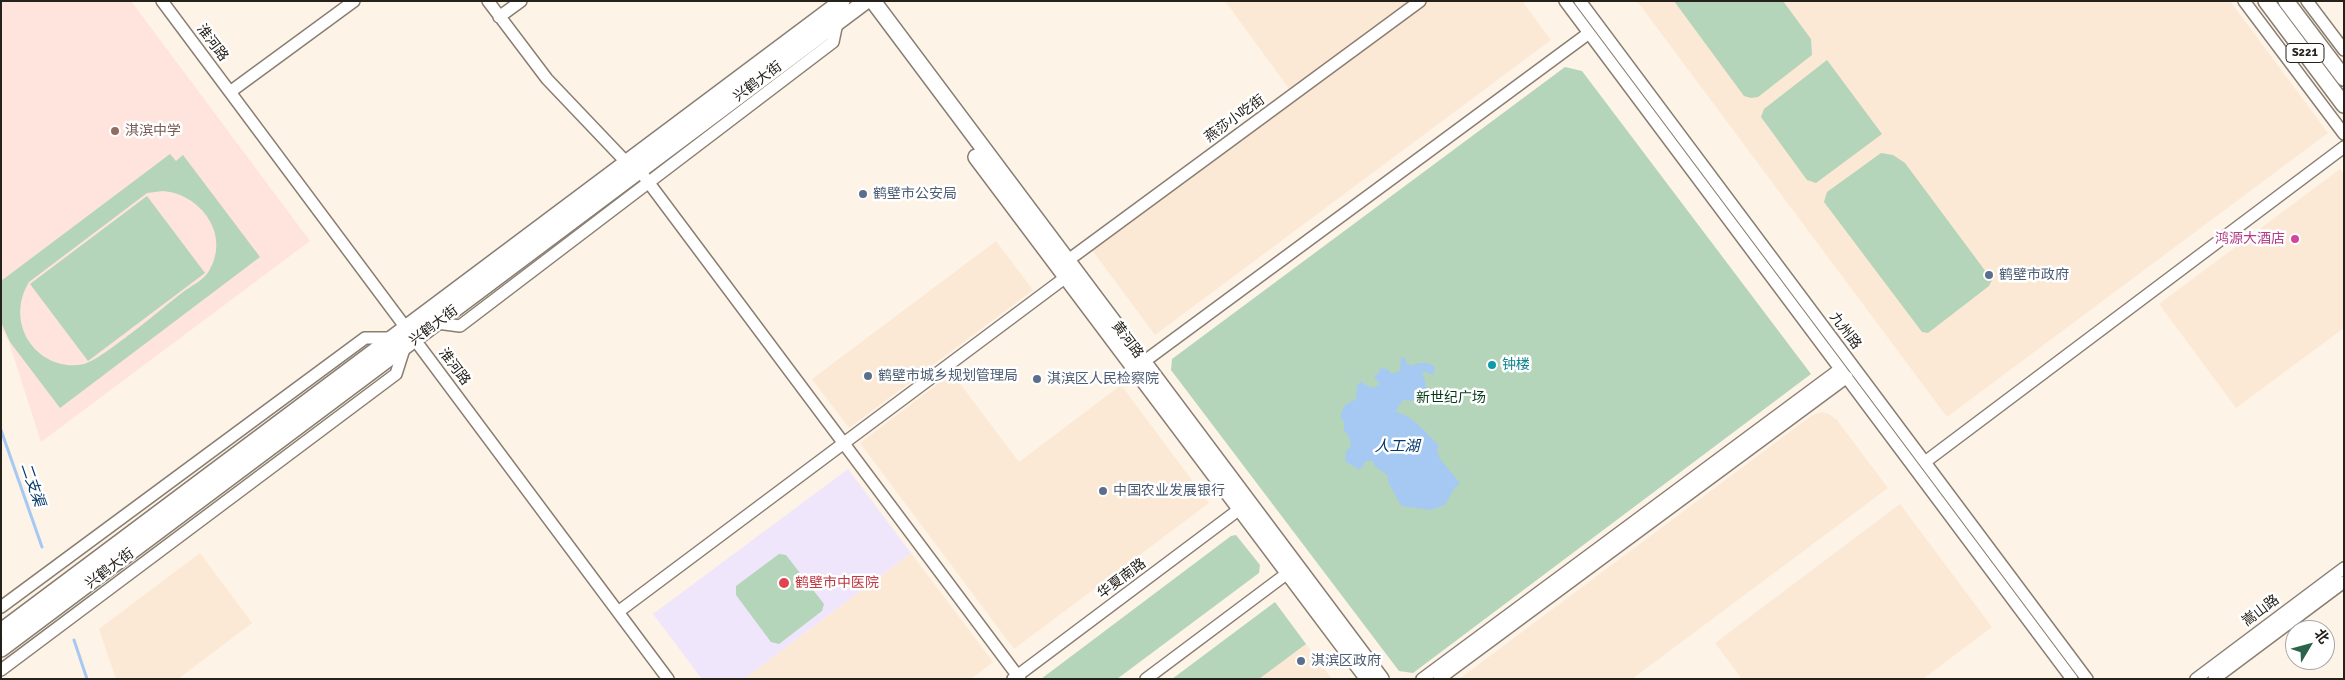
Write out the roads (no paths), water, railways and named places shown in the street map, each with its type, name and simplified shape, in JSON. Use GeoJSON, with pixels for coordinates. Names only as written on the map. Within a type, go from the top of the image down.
{"type":"FeatureCollection","features":[{"type":"Feature","properties":{"kind":"main road","name":"兴鹤大街"},"geometry":{"type":"LineString","coordinates":[[1,649],[405,339],[627,163],[842,1]]}},
{"type":"Feature","properties":{"kind":"main road","name":"S221"},"geometry":{"type":"LineString","coordinates":[[2266,1],[2344,106]]}},
{"type":"Feature","properties":{"kind":"main road","name":"S221"},"geometry":{"type":"LineString","coordinates":[[2286,1],[2344,78]]}},
{"type":"Feature","properties":{"kind":"main road","name":"兴鹤大街"},"geometry":{"type":"LineString","coordinates":[[1,631],[405,339],[437,323],[645,177],[865,2]]}},
{"type":"Feature","properties":{"kind":"main road","name":"黄河路"},"geometry":{"type":"LineString","coordinates":[[865,2],[1067,261],[1139,365],[1292,570],[1368,679]]}},
{"type":"Feature","properties":{"kind":"main road","name":"黄河路"},"geometry":{"type":"LineString","coordinates":[[865,2],[1066,277],[1139,365]]}},
{"type":"Feature","properties":{"kind":"main road","name":"黄河路"},"geometry":{"type":"LineString","coordinates":[[1292,570],[1381,679]]}},
{"type":"Feature","properties":{"kind":"street","name":"淮河路"},"geometry":{"type":"LineString","coordinates":[[162,1],[230,92],[405,339],[668,679]]}},
{"type":"Feature","properties":{"kind":"street"},"geometry":{"type":"LineString","coordinates":[[230,92],[354,1]]}},
{"type":"Feature","properties":{"kind":"street"},"geometry":{"type":"LineString","coordinates":[[488,1],[547,79],[627,163]]}},
{"type":"Feature","properties":{"kind":"street"},"geometry":{"type":"LineString","coordinates":[[499,17],[521,1]]}},
{"type":"Feature","properties":{"kind":"street","name":"燕莎小吃街"},"geometry":{"type":"LineString","coordinates":[[1067,261],[1420,1]]}},
{"type":"Feature","properties":{"kind":"street","name":"九州路"},"geometry":{"type":"LineString","coordinates":[[1565,1],[2072,679]]}},
{"type":"Feature","properties":{"kind":"street","name":"九州路"},"geometry":{"type":"LineString","coordinates":[[1580,1],[2087,679]]}},
{"type":"Feature","properties":{"kind":"street"},"geometry":{"type":"LineString","coordinates":[[2244,1],[2344,134]]}},
{"type":"Feature","properties":{"kind":"street"},"geometry":{"type":"LineString","coordinates":[[2307,1],[2344,50]]}},
{"type":"Feature","properties":{"kind":"street"},"geometry":{"type":"LineString","coordinates":[[1139,365],[1589,33]]}},
{"type":"Feature","properties":{"kind":"street"},"geometry":{"type":"LineString","coordinates":[[1925,462],[2344,147]]}},
{"type":"Feature","properties":{"kind":"street"},"geometry":{"type":"LineString","coordinates":[[645,177],[1017,678]]}},
{"type":"Feature","properties":{"kind":"street"},"geometry":{"type":"LineString","coordinates":[[618,612],[1066,277]]}},
{"type":"Feature","properties":{"kind":"street"},"geometry":{"type":"LineString","coordinates":[[1,607],[365,338],[405,339],[396,374],[1,670]]}},
{"type":"Feature","properties":{"kind":"street"},"geometry":{"type":"LineString","coordinates":[[1422,679],[1844,373]]}},
{"type":"Feature","properties":{"kind":"street"},"geometry":{"type":"LineString","coordinates":[[1439,679],[1844,373]]}},
{"type":"Feature","properties":{"kind":"street","name":"华夏南路"},"geometry":{"type":"LineString","coordinates":[[1017,678],[1244,506]]}},
{"type":"Feature","properties":{"kind":"street","name":"嵩山路"},"geometry":{"type":"LineString","coordinates":[[2196,679],[2344,568]]}},
{"type":"Feature","properties":{"kind":"street"},"geometry":{"type":"LineString","coordinates":[[1146,679],[1292,570]]}},
{"type":"Feature","properties":{"kind":"street","name":"嵩山路"},"geometry":{"type":"LineString","coordinates":[[2214,679],[2344,582]]}},
{"type":"Feature","properties":{"kind":"water","name":"人工湖"},"geometry":{"type":"Polygon","coordinates":[[[1401,356],[1406,359],[1406,363],[1413,366],[1424,363],[1431,364],[1435,368],[1433,375],[1424,371],[1422,374],[1425,379],[1425,386],[1430,389],[1427,398],[1417,397],[1417,401],[1403,400],[1395,412],[1408,417],[1439,446],[1437,450],[1440,459],[1460,483],[1455,487],[1445,505],[1431,510],[1401,506],[1388,481],[1388,476],[1375,466],[1373,461],[1366,461],[1360,470],[1345,461],[1346,451],[1351,447],[1349,436],[1344,431],[1344,422],[1340,416],[1345,405],[1356,399],[1357,386],[1361,381],[1365,385],[1374,388],[1380,384],[1374,376],[1379,373],[1380,368],[1387,369],[1392,374],[1400,371],[1401,356]]]}},
{"type":"Feature","properties":{"kind":"waterway","name":"二支渠"},"geometry":{"type":"LineString","coordinates":[[1,430],[42,547]]}},
{"type":"Feature","properties":{"kind":"waterway","name":"二支渠"},"geometry":{"type":"LineString","coordinates":[[74,640],[87,679]]}},
{"type":"Feature","properties":{"kind":"place","name":"淇滨中学"},"geometry":{"type":"Point","coordinates":[115,131]}},
{"type":"Feature","properties":{"kind":"place","name":"鹤壁市公安局"},"geometry":{"type":"Point","coordinates":[863,194]}},
{"type":"Feature","properties":{"kind":"place","name":"鸿源大酒店"},"geometry":{"type":"Point","coordinates":[2295,239]}},
{"type":"Feature","properties":{"kind":"place","name":"鹤壁市政府"},"geometry":{"type":"Point","coordinates":[1989,275]}},
{"type":"Feature","properties":{"kind":"place","name":"钟楼"},"geometry":{"type":"Point","coordinates":[1492,365]}},
{"type":"Feature","properties":{"kind":"place","name":"鹤壁市城乡规划管理局"},"geometry":{"type":"Point","coordinates":[868,376]}},
{"type":"Feature","properties":{"kind":"place","name":"淇滨区人民检察院"},"geometry":{"type":"Point","coordinates":[1037,379]}},
{"type":"Feature","properties":{"kind":"place","name":"中国农业发展银行"},"geometry":{"type":"Point","coordinates":[1103,491]}},
{"type":"Feature","properties":{"kind":"place","name":"鹤壁市中医院"},"geometry":{"type":"Point","coordinates":[784,583]}},
{"type":"Feature","properties":{"kind":"place","name":"淇滨区政府"},"geometry":{"type":"Point","coordinates":[1301,661]}},
{"type":"Feature","properties":{"kind":"park label","name":"新世纪广场"},"geometry":{"type":"Point","coordinates":[1451,398]}}]}
